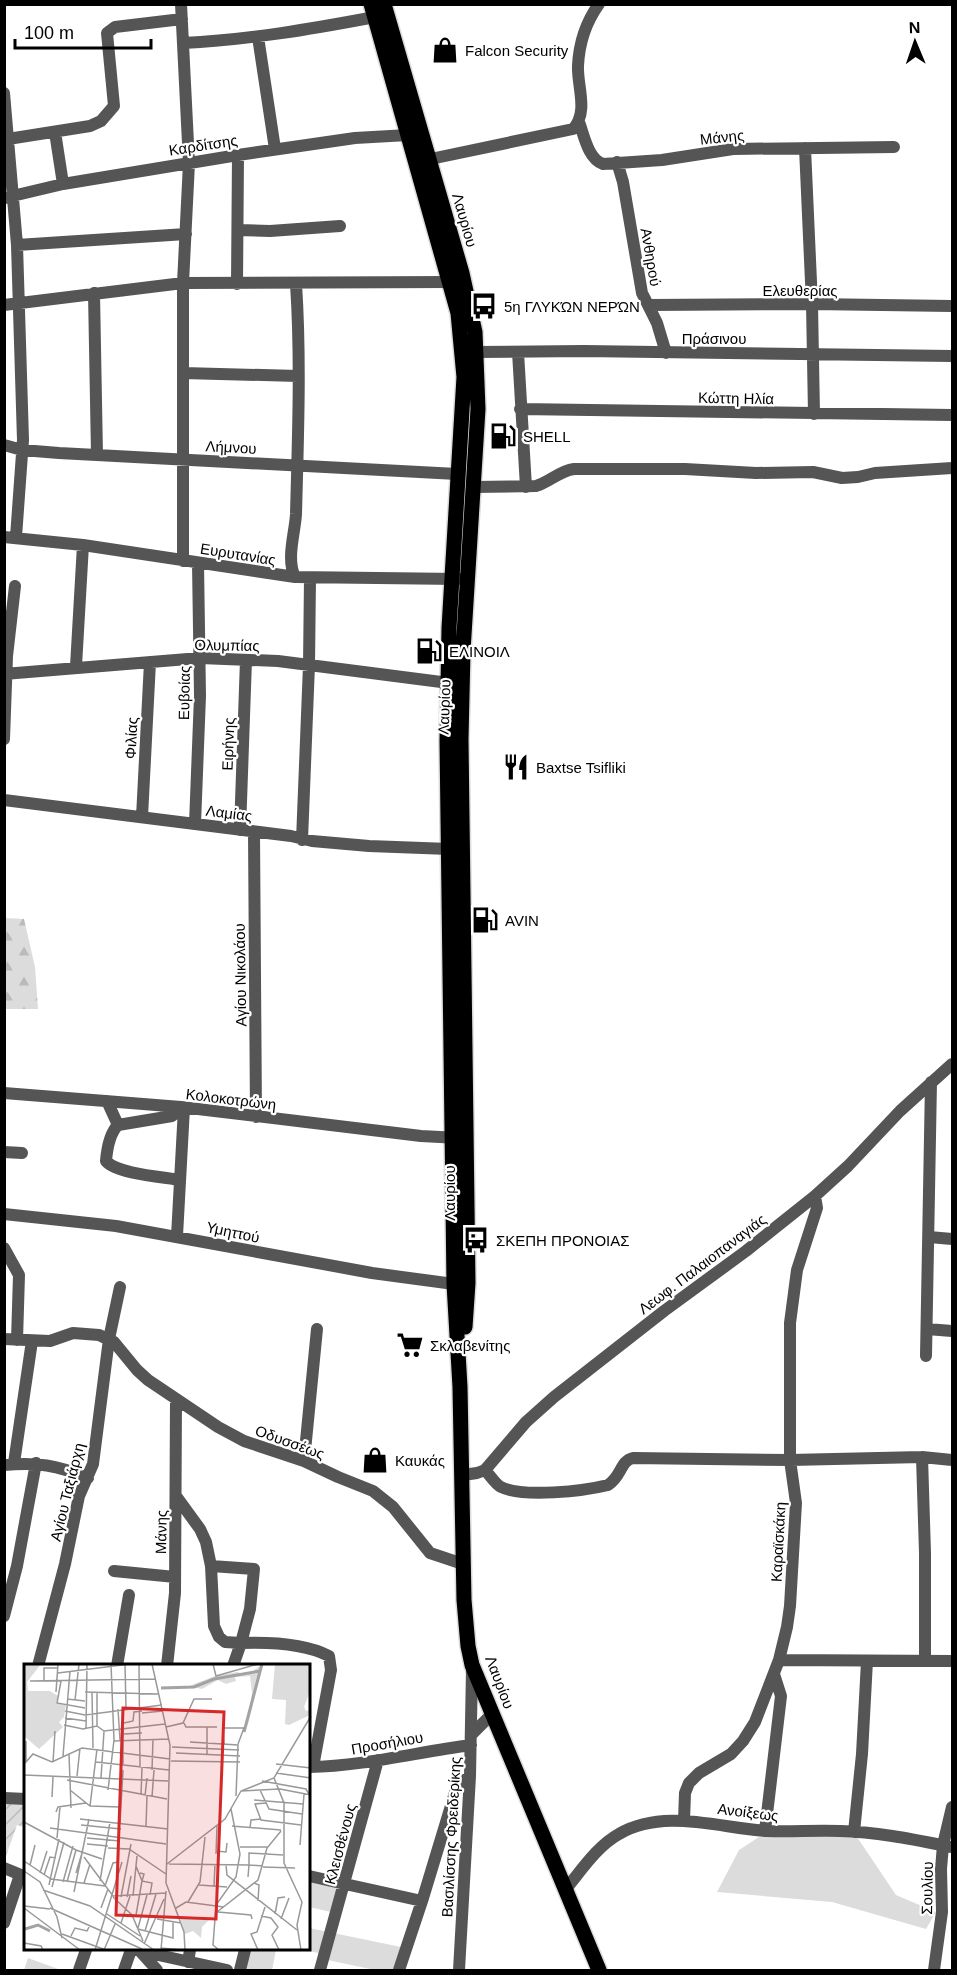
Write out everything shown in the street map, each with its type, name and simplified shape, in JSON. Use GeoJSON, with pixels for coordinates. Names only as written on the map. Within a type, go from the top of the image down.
{"type":"FeatureCollection","features":[{"type":"Feature","properties":{"kind":"main road","name":"Λαυρίου"},"geometry":{"type":"LineString","coordinates":[[376,9],[408,135],[422,160],[460,322],[463,353],[464,376],[451,579],[447,741],[460,1138],[468,1283],[460,1387]]}},
{"type":"Feature","properties":{"kind":"main road","name":"Λαυρίου"},"geometry":{"type":"LineString","coordinates":[[376,9],[471,310],[476,352],[478,409],[463,651],[460,1138],[454,1284],[463,1475],[465,1616],[472,1665],[599,1971]]}},
{"type":"Feature","properties":{"kind":"street"},"geometry":{"type":"LineString","coordinates":[[181,4],[189,163],[183,283],[183,561]]}},
{"type":"Feature","properties":{"kind":"street","name":"Μάνης"},"geometry":{"type":"LineString","coordinates":[[599,4],[584,33],[580,50],[578,67],[582,109],[579,122],[595,159],[603,164],[662,160],[721,150],[894,147]]}},
{"type":"Feature","properties":{"kind":"street"},"geometry":{"type":"LineString","coordinates":[[183,43],[294,32],[376,9]]}},
{"type":"Feature","properties":{"kind":"street"},"geometry":{"type":"LineString","coordinates":[[8,139],[96,124],[112,111],[114,100],[106,38],[110,29],[182,19]]}},
{"type":"Feature","properties":{"kind":"street"},"geometry":{"type":"LineString","coordinates":[[258,37],[275,149]]}},
{"type":"Feature","properties":{"kind":"street"},"geometry":{"type":"LineString","coordinates":[[4,93],[9,197],[17,245],[22,450],[10,537]]}},
{"type":"Feature","properties":{"kind":"street"},"geometry":{"type":"LineString","coordinates":[[422,160],[570,131],[579,122]]}},
{"type":"Feature","properties":{"kind":"street"},"geometry":{"type":"LineString","coordinates":[[55,132],[63,184]]}},
{"type":"Feature","properties":{"kind":"street","name":"Καρδίτσης"},"geometry":{"type":"LineString","coordinates":[[9,197],[63,184],[275,149],[355,138],[408,135]]}},
{"type":"Feature","properties":{"kind":"street"},"geometry":{"type":"LineString","coordinates":[[805,148],[814,414]]}},
{"type":"Feature","properties":{"kind":"street"},"geometry":{"type":"LineString","coordinates":[[237,284],[238,155]]}},
{"type":"Feature","properties":{"kind":"street","name":"Ανθηρού"},"geometry":{"type":"LineString","coordinates":[[617,162],[623,182],[641,288],[657,323],[666,353]]}},
{"type":"Feature","properties":{"kind":"street"},"geometry":{"type":"LineString","coordinates":[[238,230],[270,231],[340,226]]}},
{"type":"Feature","properties":{"kind":"street"},"geometry":{"type":"LineString","coordinates":[[17,245],[186,234]]}},
{"type":"Feature","properties":{"kind":"street"},"geometry":{"type":"LineString","coordinates":[[4,305],[183,283],[450,282]]}},
{"type":"Feature","properties":{"kind":"street"},"geometry":{"type":"LineString","coordinates":[[295,577],[291,563],[298,465],[296,284]]}},
{"type":"Feature","properties":{"kind":"street"},"geometry":{"type":"LineString","coordinates":[[94,293],[96,455]]}},
{"type":"Feature","properties":{"kind":"street","name":"Ελευθερίας"},"geometry":{"type":"LineString","coordinates":[[648,305],[952,306]]}},
{"type":"Feature","properties":{"kind":"street","name":"Πράσινου"},"geometry":{"type":"LineString","coordinates":[[476,352],[584,351],[952,357]]}},
{"type":"Feature","properties":{"kind":"street"},"geometry":{"type":"LineString","coordinates":[[518,352],[526,487]]}},
{"type":"Feature","properties":{"kind":"street"},"geometry":{"type":"LineString","coordinates":[[183,374],[298,376]]}},
{"type":"Feature","properties":{"kind":"street","name":"Κώττη Ηλία"},"geometry":{"type":"LineString","coordinates":[[520,409],[952,415]]}},
{"type":"Feature","properties":{"kind":"street","name":"Λήμνου"},"geometry":{"type":"LineString","coordinates":[[4,445],[22,450],[96,455],[457,474]]}},
{"type":"Feature","properties":{"kind":"street"},"geometry":{"type":"LineString","coordinates":[[474,487],[526,487],[546,483],[564,470],[574,469],[813,472],[842,478],[875,473],[952,468]]}},
{"type":"Feature","properties":{"kind":"street","name":"Ευρυτανίας"},"geometry":{"type":"LineString","coordinates":[[10,537],[83,545],[295,577],[468,580]]}},
{"type":"Feature","properties":{"kind":"street"},"geometry":{"type":"LineString","coordinates":[[76,666],[83,545]]}},
{"type":"Feature","properties":{"kind":"street","name":"Ευβοίας"},"geometry":{"type":"LineString","coordinates":[[195,824],[200,658],[198,563]]}},
{"type":"Feature","properties":{"kind":"street"},"geometry":{"type":"LineString","coordinates":[[302,840],[310,578]]}},
{"type":"Feature","properties":{"kind":"street"},"geometry":{"type":"LineString","coordinates":[[4,739],[5,674],[15,585]]}},
{"type":"Feature","properties":{"kind":"street","name":"Ολυμπίας"},"geometry":{"type":"LineString","coordinates":[[5,674],[76,666],[200,658],[309,665],[449,683]]}},
{"type":"Feature","properties":{"kind":"street","name":"Ειρήνης"},"geometry":{"type":"LineString","coordinates":[[240,830],[246,660]]}},
{"type":"Feature","properties":{"kind":"street","name":"Φιλίας"},"geometry":{"type":"LineString","coordinates":[[142,817],[150,662]]}},
{"type":"Feature","properties":{"kind":"street","name":"Λαμίας"},"geometry":{"type":"LineString","coordinates":[[4,800],[291,836],[302,840],[369,846],[449,849]]}},
{"type":"Feature","properties":{"kind":"street","name":"Αγίου Νικολάου"},"geometry":{"type":"LineString","coordinates":[[254,832],[256,1117]]}},
{"type":"Feature","properties":{"kind":"street","name":"Λεωφ. Παλαιοπαναγιάς"},"geometry":{"type":"LineString","coordinates":[[485,1470],[526,1422],[554,1397],[815,1196],[848,1166],[885,1126],[952,1064]]}},
{"type":"Feature","properties":{"kind":"street"},"geometry":{"type":"LineString","coordinates":[[926,1356],[931,1082]]}},
{"type":"Feature","properties":{"kind":"street","name":"Κολοκοτρώνη"},"geometry":{"type":"LineString","coordinates":[[4,1093],[183,1108],[421,1136],[460,1138]]}},
{"type":"Feature","properties":{"kind":"street"},"geometry":{"type":"LineString","coordinates":[[107,1101],[118,1125]]}},
{"type":"Feature","properties":{"kind":"street"},"geometry":{"type":"LineString","coordinates":[[180,1180],[110,1166],[106,1161],[114,1129],[118,1125],[172,1116],[183,1108]]}},
{"type":"Feature","properties":{"kind":"street"},"geometry":{"type":"LineString","coordinates":[[177,1236],[183,1108]]}},
{"type":"Feature","properties":{"kind":"street"},"geometry":{"type":"LineString","coordinates":[[4,1152],[22,1154]]}},
{"type":"Feature","properties":{"kind":"street","name":"Καραϊσκάκη"},"geometry":{"type":"LineString","coordinates":[[684,1821],[685,1793],[689,1783],[699,1773],[731,1754],[743,1741],[759,1713],[779,1660],[790,1606],[796,1507],[790,1460],[789,1349],[792,1302],[797,1270],[817,1208],[815,1196]]}},
{"type":"Feature","properties":{"kind":"street","name":"Υμηττού"},"geometry":{"type":"LineString","coordinates":[[4,1214],[94,1222],[372,1273],[454,1284]]}},
{"type":"Feature","properties":{"kind":"street"},"geometry":{"type":"LineString","coordinates":[[929,1237],[952,1239]]}},
{"type":"Feature","properties":{"kind":"street"},"geometry":{"type":"LineString","coordinates":[[4,1248],[19,1285],[11,1340],[53,1341],[70,1333],[79,1332],[109,1338]]}},
{"type":"Feature","properties":{"kind":"street","name":"Αγίου Ταξιάρχη"},"geometry":{"type":"LineString","coordinates":[[39,1664],[65,1564],[76,1507],[88,1478],[94,1455],[109,1338],[120,1287]]}},
{"type":"Feature","properties":{"kind":"street"},"geometry":{"type":"LineString","coordinates":[[304,1461],[317,1329]]}},
{"type":"Feature","properties":{"kind":"street"},"geometry":{"type":"LineString","coordinates":[[927,1329],[952,1331]]}},
{"type":"Feature","properties":{"kind":"street","name":"Οδυσσέως"},"geometry":{"type":"LineString","coordinates":[[109,1338],[137,1370],[218,1427],[244,1441],[304,1461],[338,1478],[373,1491],[393,1508],[430,1553],[464,1564]]}},
{"type":"Feature","properties":{"kind":"street"},"geometry":{"type":"LineString","coordinates":[[32,1341],[9,1464],[36,1463],[60,1467],[88,1478]]}},
{"type":"Feature","properties":{"kind":"street","name":"Μάνης"},"geometry":{"type":"LineString","coordinates":[[167,1664],[174,1611],[176,1399]]}},
{"type":"Feature","properties":{"kind":"street"},"geometry":{"type":"LineString","coordinates":[[922,1457],[925,1661]]}},
{"type":"Feature","properties":{"kind":"street"},"geometry":{"type":"LineString","coordinates":[[463,1475],[485,1470],[500,1487],[510,1490],[558,1493],[608,1485],[615,1481],[621,1473],[627,1459],[633,1458],[790,1460],[922,1457],[952,1460]]}},
{"type":"Feature","properties":{"kind":"street"},"geometry":{"type":"LineString","coordinates":[[4,1616],[17,1566],[36,1463]]}},
{"type":"Feature","properties":{"kind":"street"},"geometry":{"type":"LineString","coordinates":[[176,1496],[200,1529],[206,1542],[211,1566],[215,1631],[225,1642],[285,1645],[313,1650],[329,1656],[331,1670],[311,1767]]}},
{"type":"Feature","properties":{"kind":"street"},"geometry":{"type":"LineString","coordinates":[[211,1566],[255,1569],[250,1609],[234,1664]]}},
{"type":"Feature","properties":{"kind":"street"},"geometry":{"type":"LineString","coordinates":[[114,1571],[175,1577]]}},
{"type":"Feature","properties":{"kind":"street"},"geometry":{"type":"LineString","coordinates":[[117,1664],[129,1595]]}},
{"type":"Feature","properties":{"kind":"street"},"geometry":{"type":"LineString","coordinates":[[779,1660],[952,1661]]}},
{"type":"Feature","properties":{"kind":"street"},"geometry":{"type":"LineString","coordinates":[[854,1832],[862,1754],[867,1660]]}},
{"type":"Feature","properties":{"kind":"street","name":"Βασιλίσσης Φρειδερίκης"},"geometry":{"type":"LineString","coordinates":[[459,1971],[470,1776],[472,1665]]}},
{"type":"Feature","properties":{"kind":"street"},"geometry":{"type":"LineString","coordinates":[[765,1831],[781,1696],[774,1674]]}},
{"type":"Feature","properties":{"kind":"street"},"geometry":{"type":"LineString","coordinates":[[471,1740],[488,1718],[494,1716]]}},
{"type":"Feature","properties":{"kind":"street","name":"Προσήλιου"},"geometry":{"type":"LineString","coordinates":[[311,1767],[363,1764],[471,1740]]}},
{"type":"Feature","properties":{"kind":"street","name":"Κλεισθένους"},"geometry":{"type":"LineString","coordinates":[[320,1971],[378,1761]]}},
{"type":"Feature","properties":{"kind":"street"},"geometry":{"type":"LineString","coordinates":[[399,1971],[457,1786],[470,1776]]}},
{"type":"Feature","properties":{"kind":"street"},"geometry":{"type":"LineString","coordinates":[[4,1798],[24,1799]]}},
{"type":"Feature","properties":{"kind":"street","name":"Σουλίου"},"geometry":{"type":"LineString","coordinates":[[934,1971],[947,1912],[941,1876],[948,1846],[952,1807]]}},
{"type":"Feature","properties":{"kind":"street","name":"Ανοίξεως"},"geometry":{"type":"LineString","coordinates":[[566,1890],[602,1848],[619,1834],[654,1823],[684,1821],[715,1823],[765,1831],[854,1832],[948,1846]]}},
{"type":"Feature","properties":{"kind":"street"},"geometry":{"type":"LineString","coordinates":[[4,1869],[23,1876],[4,1923]]}},
{"type":"Feature","properties":{"kind":"street"},"geometry":{"type":"LineString","coordinates":[[310,1876],[422,1902]]}},
{"type":"Feature","properties":{"kind":"street"},"geometry":{"type":"LineString","coordinates":[[79,1971],[86,1951]]}},
{"type":"Feature","properties":{"kind":"street"},"geometry":{"type":"LineString","coordinates":[[124,1971],[135,1951]]}},
{"type":"Feature","properties":{"kind":"street"},"geometry":{"type":"LineString","coordinates":[[137,1951],[157,1971]]}},
{"type":"Feature","properties":{"kind":"street"},"geometry":{"type":"LineString","coordinates":[[145,1951],[189,1956],[227,1971]]}},
{"type":"Feature","properties":{"kind":"street"},"geometry":{"type":"LineString","coordinates":[[240,1971],[245,1951]]}},
{"type":"Feature","properties":{"kind":"green space"},"geometry":{"type":"Polygon","coordinates":[[[6,918],[24,919],[35,967],[38,1009],[6,1009],[6,918]]]}},
{"type":"Feature","properties":{"kind":"green space"},"geometry":{"type":"Polygon","coordinates":[[[5,1803],[24,1804],[24,1827],[17,1825],[5,1859],[5,1803]]]}},
{"type":"Feature","properties":{"kind":"green space"},"geometry":{"type":"Polygon","coordinates":[[[762,1835],[857,1837],[896,1895],[936,1912],[926,1929],[832,1902],[717,1892],[739,1850],[762,1835]]]}},
{"type":"Feature","properties":{"kind":"green space"},"geometry":{"type":"Polygon","coordinates":[[[310,1880],[340,1886],[331,1912],[310,1907],[310,1880]]]}},
{"type":"Feature","properties":{"kind":"green space"},"geometry":{"type":"Polygon","coordinates":[[[310,1928],[401,1947],[393,1970],[375,1970],[318,1958],[318,1953],[309,1951],[310,1928]]]}},
{"type":"Feature","properties":{"kind":"green space"},"geometry":{"type":"Polygon","coordinates":[[[247,1951],[276,1951],[272,1970],[242,1970],[247,1951]]]}},
{"type":"Feature","properties":{"kind":"green space"},"geometry":{"type":"Polygon","coordinates":[[[28,1958],[61,1970],[24,1970],[28,1958]]]}},
{"type":"Feature","properties":{"kind":"place","name":"Falcon Security"},"geometry":{"type":"Point","coordinates":[445,50]}},
{"type":"Feature","properties":{"kind":"place","name":"5η ΓΛΥΚΏΝ ΝΕΡΏΝ"},"geometry":{"type":"Point","coordinates":[484,306]}},
{"type":"Feature","properties":{"kind":"place","name":"SHELL"},"geometry":{"type":"Point","coordinates":[503,436]}},
{"type":"Feature","properties":{"kind":"place","name":"ΕΛΙΝΟΙΛ"},"geometry":{"type":"Point","coordinates":[429,651]}},
{"type":"Feature","properties":{"kind":"place","name":"Baxtse Tsifliki"},"geometry":{"type":"Point","coordinates":[516,767]}},
{"type":"Feature","properties":{"kind":"place","name":"AVIN"},"geometry":{"type":"Point","coordinates":[485,920]}},
{"type":"Feature","properties":{"kind":"place","name":"ΣΚΕΠΗ ΠΡΟΝΟΙΑΣ"},"geometry":{"type":"Point","coordinates":[476,1240]}},
{"type":"Feature","properties":{"kind":"place","name":"Σκλαβενίτης"},"geometry":{"type":"Point","coordinates":[410,1345]}},
{"type":"Feature","properties":{"kind":"place","name":"Καυκάς"},"geometry":{"type":"Point","coordinates":[375,1460]}}]}
